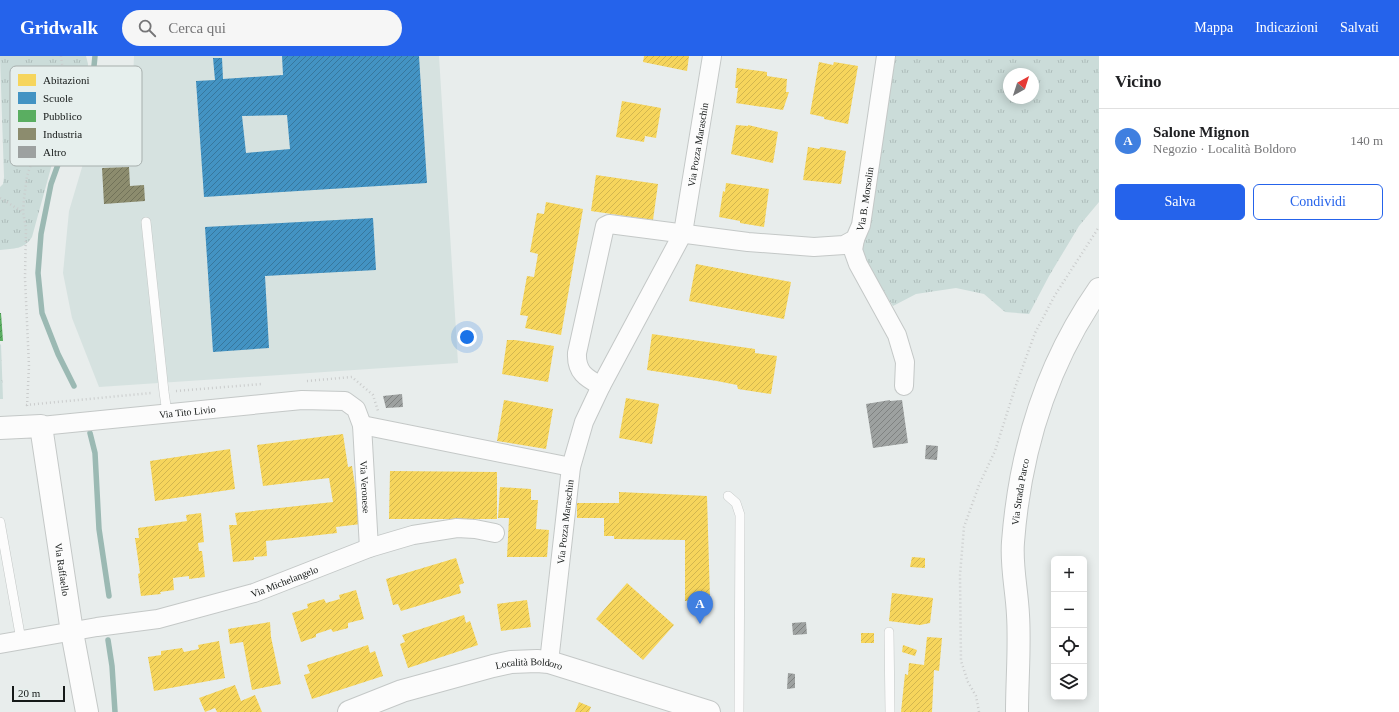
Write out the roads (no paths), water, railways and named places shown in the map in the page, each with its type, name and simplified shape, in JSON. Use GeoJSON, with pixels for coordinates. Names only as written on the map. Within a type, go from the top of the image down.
{"type":"FeatureCollection","features":[{"type":"Feature","properties":{"kind":"street","name":"Via Pozza Maraschin"},"geometry":{"type":"LineString","coordinates":[[549,662],[571,467],[584,422],[601,386],[682,233],[712,56]]}},
{"type":"Feature","properties":{"kind":"street","name":"Via B. Morsolin"},"geometry":{"type":"LineString","coordinates":[[682,233],[748,242],[814,247],[844,246],[855,239],[861,225],[886,56]]}},
{"type":"Feature","properties":{"kind":"street"},"geometry":{"type":"LineString","coordinates":[[601,386],[589,380],[580,370],[576,362],[605,226],[609,224],[682,233]]}},
{"type":"Feature","properties":{"kind":"street"},"geometry":{"type":"LineString","coordinates":[[855,239],[853,250],[858,264],[897,335],[905,362],[904,386]]}},
{"type":"Feature","properties":{"kind":"street","name":"Via Strada Parco"},"geometry":{"type":"LineString","coordinates":[[1017,712],[1019,650],[1018,613],[1012,543],[1023,464],[1042,398],[1059,359],[1077,324],[1099,289]]}},
{"type":"Feature","properties":{"kind":"street","name":"Via Tito Livio"},"geometry":{"type":"LineString","coordinates":[[0,428],[302,400],[345,401],[356,409],[362,425]]}},
{"type":"Feature","properties":{"kind":"street"},"geometry":{"type":"LineString","coordinates":[[362,425],[571,467]]}},
{"type":"Feature","properties":{"kind":"street","name":"Via Veronese"},"geometry":{"type":"LineString","coordinates":[[362,425],[369,548]]}},
{"type":"Feature","properties":{"kind":"street","name":"Via Raffaello"},"geometry":{"type":"LineString","coordinates":[[34,426],[87,712]]}},
{"type":"Feature","properties":{"kind":"street","name":"Via Michelangelo"},"geometry":{"type":"LineString","coordinates":[[0,644],[72,632],[97,626],[158,619],[254,593],[369,548],[413,535],[457,528],[475,529],[495,533]]}},
{"type":"Feature","properties":{"kind":"street","name":"Località Boldoro"},"geometry":{"type":"LineString","coordinates":[[349,712],[402,691],[493,666],[511,662],[526,661],[549,662],[709,712]]}},
{"type":"Feature","properties":{"kind":"lane"},"geometry":{"type":"LineString","coordinates":[[146,222],[167,413]]}},
{"type":"Feature","properties":{"kind":"lane"},"geometry":{"type":"LineString","coordinates":[[728,496],[736,503],[740,515],[739,712]]}},
{"type":"Feature","properties":{"kind":"lane"},"geometry":{"type":"LineString","coordinates":[[0,522],[21,640]]}},
{"type":"Feature","properties":{"kind":"lane"},"geometry":{"type":"LineString","coordinates":[[889,632],[890,712]]}},
{"type":"Feature","properties":{"kind":"waterway"},"geometry":{"type":"LineString","coordinates":[[94,66],[95,56]]}},
{"type":"Feature","properties":{"kind":"waterway"},"geometry":{"type":"LineString","coordinates":[[57,166],[51,184],[41,234],[38,273],[42,313],[58,354],[74,386]]}},
{"type":"Feature","properties":{"kind":"waterway"},"geometry":{"type":"LineString","coordinates":[[90,433],[95,453],[99,529],[109,596]]}},
{"type":"Feature","properties":{"kind":"waterway"},"geometry":{"type":"LineString","coordinates":[[108,640],[112,666],[115,712]]}},
{"type":"Feature","properties":{"kind":"place","name":"Salone Mignon"},"geometry":{"type":"Point","coordinates":[700,624]}}]}
